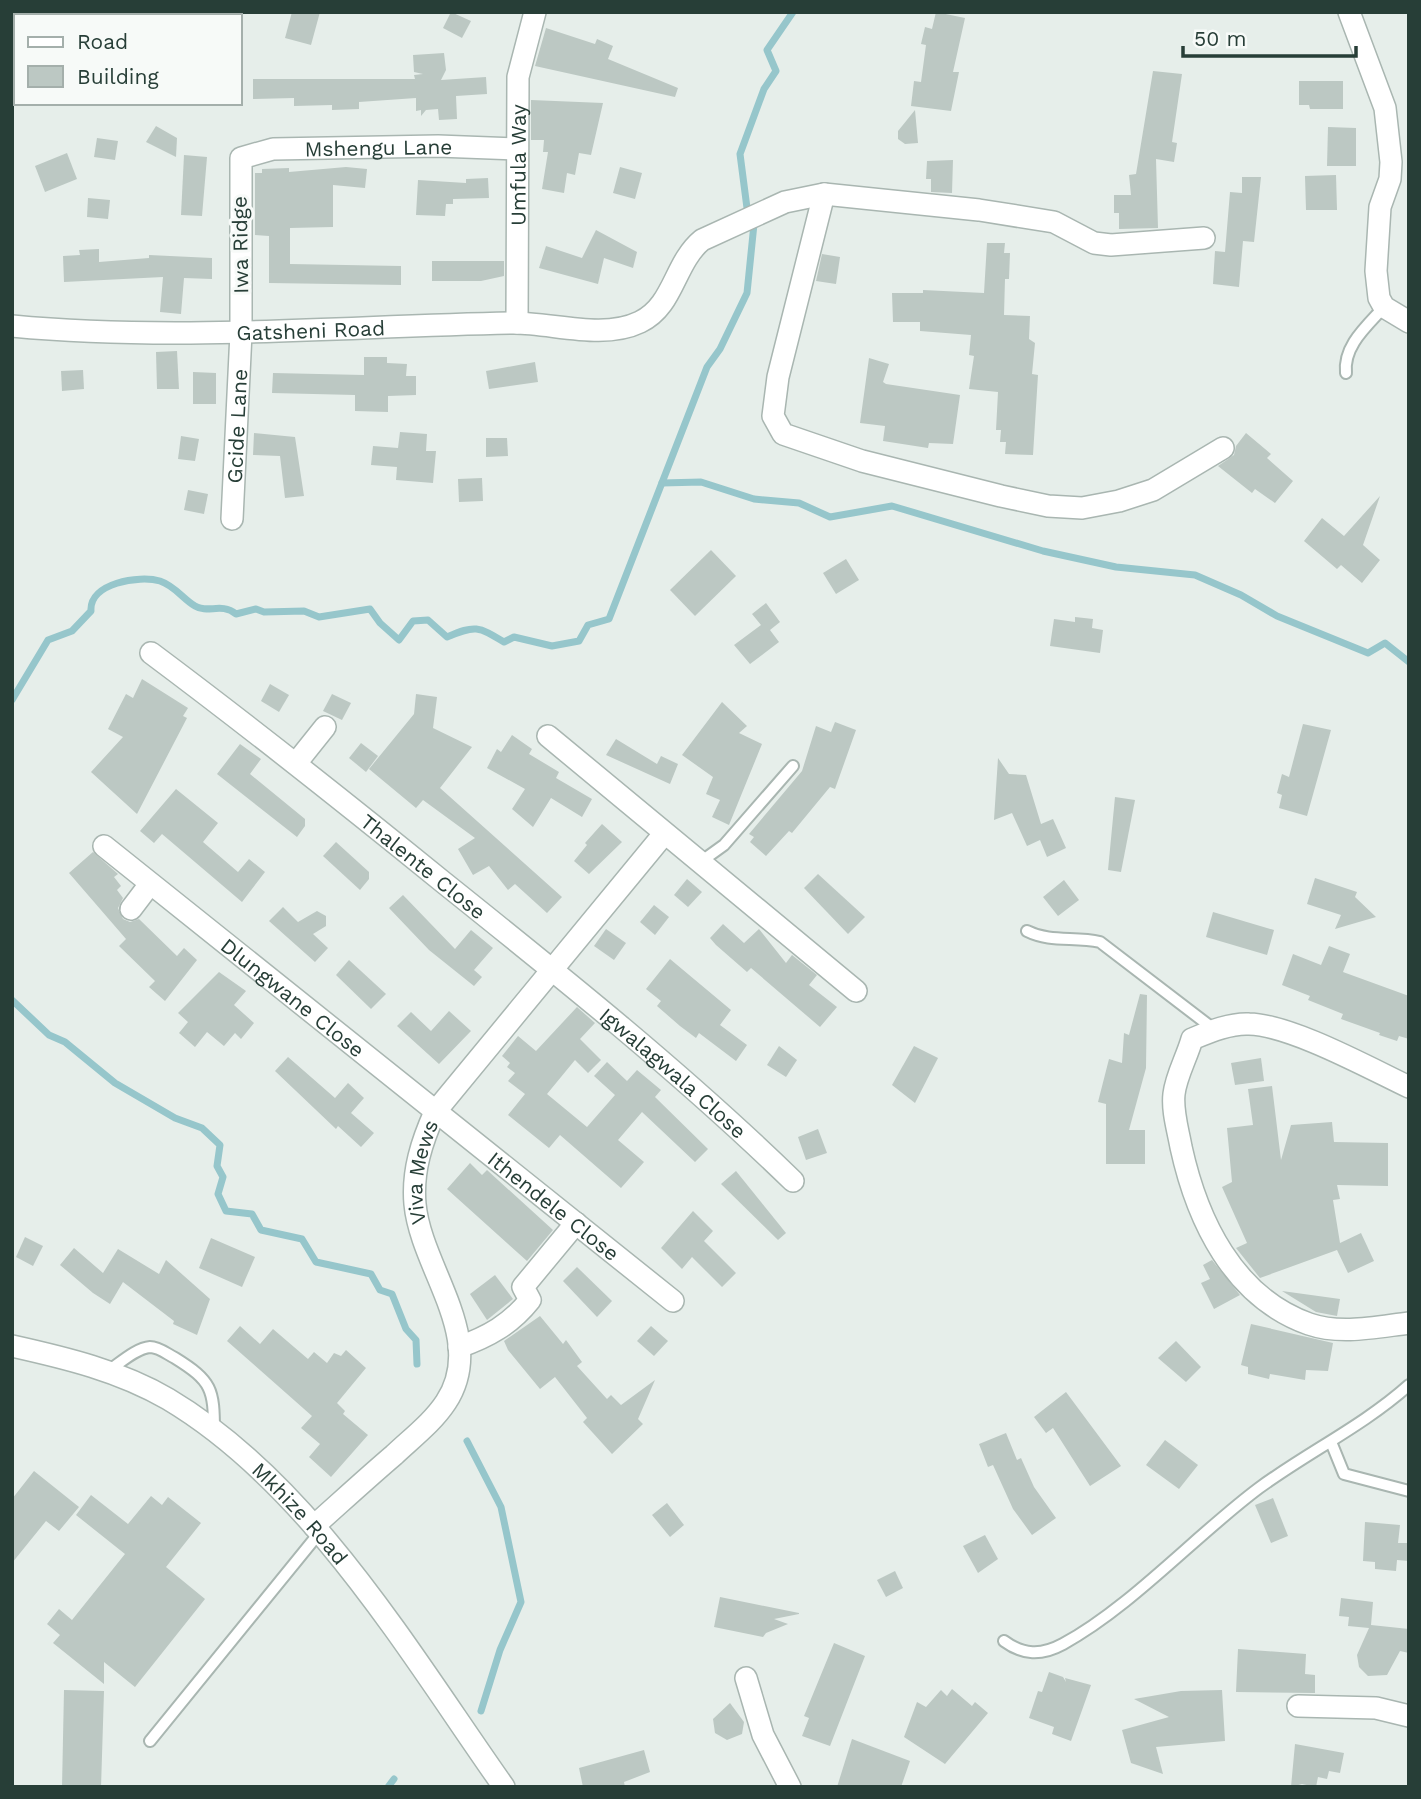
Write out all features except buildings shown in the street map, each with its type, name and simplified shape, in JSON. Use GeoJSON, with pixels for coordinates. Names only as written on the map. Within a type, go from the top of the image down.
{"type":"FeatureCollection","features":[{"type":"Feature","properties":{"kind":"street","name":"Umfula Way"},"geometry":{"type":"LineString","coordinates":[[517,323],[517,77],[535,12]]}},
{"type":"Feature","properties":{"kind":"street"},"geometry":{"type":"LineString","coordinates":[[1349,12],[1385,108],[1391,162],[1390,179],[1380,207],[1376,271],[1379,298],[1384,307],[1409,322]]}},
{"type":"Feature","properties":{"kind":"street","name":"Mshengu Lane"},"geometry":{"type":"LineString","coordinates":[[241,158],[273,149],[438,146],[517,149]]}},
{"type":"Feature","properties":{"kind":"street","name":"Iwa Ridge"},"geometry":{"type":"LineString","coordinates":[[241,158],[241,333]]}},
{"type":"Feature","properties":{"kind":"street"},"geometry":{"type":"LineString","coordinates":[[1204,238],[1136,244],[1094,243],[1054,222],[979,210],[824,194],[778,377],[773,416],[783,434],[870,463],[1048,506],[1082,508],[1119,502],[1153,489],[1223,448]]}},
{"type":"Feature","properties":{"kind":"street","name":"Gatsheni Road"},"geometry":{"type":"LineString","coordinates":[[12,326],[93,334],[241,333],[517,323],[610,330],[638,324],[662,305],[692,248],[702,240],[785,202],[824,194]]}},
{"type":"Feature","properties":{"kind":"street","name":"Gcide Lane"},"geometry":{"type":"LineString","coordinates":[[232,519],[241,333]]}},
{"type":"Feature","properties":{"kind":"street","name":"Thalente Close"},"geometry":{"type":"LineString","coordinates":[[151,653],[297,762],[552,968]]}},
{"type":"Feature","properties":{"kind":"street"},"geometry":{"type":"LineString","coordinates":[[297,762],[325,727]]}},
{"type":"Feature","properties":{"kind":"street"},"geometry":{"type":"LineString","coordinates":[[548,736],[856,991]]}},
{"type":"Feature","properties":{"kind":"street","name":"Viva Mews"},"geometry":{"type":"LineString","coordinates":[[317,1529],[425,1427],[446,1403],[456,1384],[461,1362],[459,1347],[446,1298],[421,1234],[415,1204],[421,1143],[435,1112],[664,834]]}},
{"type":"Feature","properties":{"kind":"street","name":"Dlungwane Close"},"geometry":{"type":"LineString","coordinates":[[104,846],[435,1112]]}},
{"type":"Feature","properties":{"kind":"street"},"geometry":{"type":"LineString","coordinates":[[131,909],[150,884]]}},
{"type":"Feature","properties":{"kind":"street","name":"Igwalagwala Close"},"geometry":{"type":"LineString","coordinates":[[552,968],[750,1139],[793,1181]]}},
{"type":"Feature","properties":{"kind":"street"},"geometry":{"type":"LineString","coordinates":[[1409,1087],[1285,1033],[1249,1024],[1215,1030],[1192,1039],[1174,1095],[1175,1120],[1191,1189],[1212,1238],[1265,1302],[1310,1324],[1357,1330],[1409,1323]]}},
{"type":"Feature","properties":{"kind":"street","name":"Ithendele Close"},"geometry":{"type":"LineString","coordinates":[[435,1112],[673,1301]]}},
{"type":"Feature","properties":{"kind":"street"},"geometry":{"type":"LineString","coordinates":[[459,1347],[485,1338],[516,1317],[530,1300],[523,1287],[576,1223]]}},
{"type":"Feature","properties":{"kind":"street","name":"Mkhize Road"},"geometry":{"type":"LineString","coordinates":[[12,1346],[108,1371],[167,1399],[214,1432],[267,1478],[317,1529],[504,1787]]}},
{"type":"Feature","properties":{"kind":"street"},"geometry":{"type":"LineString","coordinates":[[746,1678],[763,1735],[790,1787]]}},
{"type":"Feature","properties":{"kind":"street"},"geometry":{"type":"LineString","coordinates":[[1298,1706],[1376,1708],[1409,1716]]}},
{"type":"Feature","properties":{"kind":"lane"},"geometry":{"type":"LineString","coordinates":[[1359,12],[1363,54]]}},
{"type":"Feature","properties":{"kind":"lane"},"geometry":{"type":"LineString","coordinates":[[1346,373],[1344,359],[1355,340],[1384,307]]}},
{"type":"Feature","properties":{"kind":"lane"},"geometry":{"type":"LineString","coordinates":[[699,863],[724,845],[793,766]]}},
{"type":"Feature","properties":{"kind":"lane"},"geometry":{"type":"LineString","coordinates":[[1027,931],[1043,939],[1080,938],[1100,942],[1215,1030]]}},
{"type":"Feature","properties":{"kind":"lane"},"geometry":{"type":"LineString","coordinates":[[108,1371],[137,1352],[149,1347],[160,1349],[200,1374],[209,1385],[214,1398],[214,1432]]}},
{"type":"Feature","properties":{"kind":"lane"},"geometry":{"type":"LineString","coordinates":[[1004,1641],[1018,1651],[1032,1653],[1062,1644],[1116,1606],[1259,1488],[1386,1405],[1409,1385]]}},
{"type":"Feature","properties":{"kind":"lane"},"geometry":{"type":"LineString","coordinates":[[1331,1442],[1344,1474],[1409,1491]]}},
{"type":"Feature","properties":{"kind":"lane"},"geometry":{"type":"LineString","coordinates":[[150,1741],[317,1529]]}},
{"type":"Feature","properties":{"kind":"waterway"},"geometry":{"type":"LineString","coordinates":[[747,208],[740,154],[764,89],[776,71],[767,50],[793,12]]}},
{"type":"Feature","properties":{"kind":"waterway"},"geometry":{"type":"LineString","coordinates":[[12,700],[48,640],[72,631],[91,611],[98,594],[128,580],[160,581],[200,608],[220,608],[236,614],[256,609],[264,612],[304,611],[319,617],[370,609],[380,623],[399,640],[413,621],[428,620],[447,637],[464,630],[476,629],[504,642],[514,637],[552,646],[579,641],[588,625],[609,619],[707,367],[720,349],[747,293],[754,224]]}},
{"type":"Feature","properties":{"kind":"waterway"},"geometry":{"type":"LineString","coordinates":[[662,483],[701,482],[754,499],[799,503],[830,517],[892,506],[1043,551],[1116,567],[1195,575],[1241,595],[1277,616],[1368,653],[1385,643],[1409,662]]}},
{"type":"Feature","properties":{"kind":"waterway"},"geometry":{"type":"LineString","coordinates":[[12,1000],[49,1035],[65,1042],[115,1083],[175,1118],[202,1128],[220,1145],[217,1166],[223,1177],[218,1194],[226,1211],[252,1214],[261,1230],[302,1239],[316,1262],[371,1274],[380,1290],[392,1294],[406,1329],[416,1340],[417,1364]]}},
{"type":"Feature","properties":{"kind":"waterway"},"geometry":{"type":"LineString","coordinates":[[467,1441],[501,1507],[521,1602],[500,1650],[481,1711]]}},
{"type":"Feature","properties":{"kind":"waterway"},"geometry":{"type":"LineString","coordinates":[[388,1787],[394,1779]]}}]}
